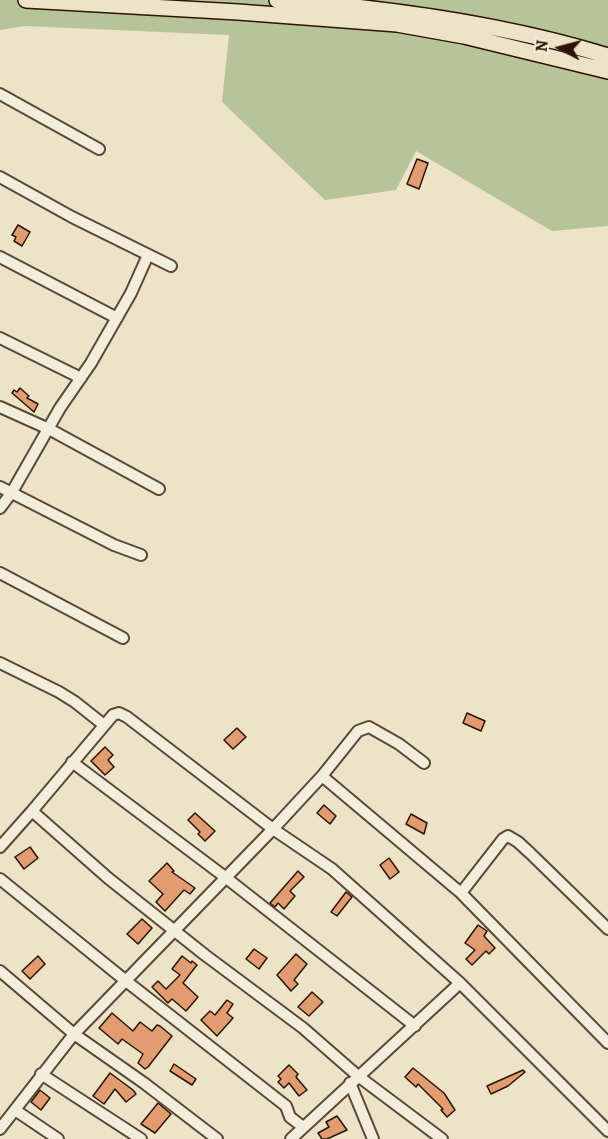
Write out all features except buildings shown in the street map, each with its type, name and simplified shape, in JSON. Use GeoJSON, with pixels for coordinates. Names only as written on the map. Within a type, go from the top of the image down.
{"type":"FeatureCollection","features":[{"type":"Feature","properties":{"kind":"highway"},"geometry":{"type":"LineString","coordinates":[[26,0],[326,17],[397,24],[486,41],[608,71]]}},
{"type":"Feature","properties":{"kind":"highway"},"geometry":{"type":"LineString","coordinates":[[277,0],[463,21],[608,56]]}},
{"type":"Feature","properties":{"kind":"street"},"geometry":{"type":"LineString","coordinates":[[0,94],[99,149]]}},
{"type":"Feature","properties":{"kind":"street"},"geometry":{"type":"LineString","coordinates":[[0,177],[72,217],[171,266]]}},
{"type":"Feature","properties":{"kind":"street"},"geometry":{"type":"LineString","coordinates":[[0,508],[12,492],[132,293],[148,255]]}},
{"type":"Feature","properties":{"kind":"street"},"geometry":{"type":"LineString","coordinates":[[0,257],[117,318]]}},
{"type":"Feature","properties":{"kind":"street"},"geometry":{"type":"LineString","coordinates":[[0,338],[81,378]]}},
{"type":"Feature","properties":{"kind":"street"},"geometry":{"type":"LineString","coordinates":[[0,407],[49,429],[159,489]]}},
{"type":"Feature","properties":{"kind":"street"},"geometry":{"type":"LineString","coordinates":[[0,487],[114,545],[141,555]]}},
{"type":"Feature","properties":{"kind":"street"},"geometry":{"type":"LineString","coordinates":[[0,573],[123,638]]}},
{"type":"Feature","properties":{"kind":"street"},"geometry":{"type":"LineString","coordinates":[[0,663],[59,692],[104,725]]}},
{"type":"Feature","properties":{"kind":"street"},"geometry":{"type":"LineString","coordinates":[[0,848],[104,725],[116,713],[123,714],[273,828],[333,869],[459,983],[608,1131]]}},
{"type":"Feature","properties":{"kind":"street"},"geometry":{"type":"LineString","coordinates":[[0,1129],[41,1074],[74,1035],[322,776],[358,731],[369,727],[399,744],[424,764]]}},
{"type":"Feature","properties":{"kind":"street"},"geometry":{"type":"LineString","coordinates":[[72,762],[225,877],[415,1026]]}},
{"type":"Feature","properties":{"kind":"street"},"geometry":{"type":"LineString","coordinates":[[322,776],[461,893],[608,1043]]}},
{"type":"Feature","properties":{"kind":"street"},"geometry":{"type":"LineString","coordinates":[[32,811],[108,878],[303,1028],[354,1080],[442,1139]]}},
{"type":"Feature","properties":{"kind":"street"},"geometry":{"type":"LineString","coordinates":[[461,893],[503,839],[508,836],[518,842],[608,929]]}},
{"type":"Feature","properties":{"kind":"street"},"geometry":{"type":"LineString","coordinates":[[0,879],[286,1106],[290,1117],[303,1127]]}},
{"type":"Feature","properties":{"kind":"street"},"geometry":{"type":"LineString","coordinates":[[0,971],[74,1035],[144,1083],[217,1139]]}},
{"type":"Feature","properties":{"kind":"street"},"geometry":{"type":"LineString","coordinates":[[291,1139],[459,983]]}},
{"type":"Feature","properties":{"kind":"street"},"geometry":{"type":"LineString","coordinates":[[41,1074],[141,1139]]}},
{"type":"Feature","properties":{"kind":"street"},"geometry":{"type":"LineString","coordinates":[[354,1080],[373,1139]]}},
{"type":"Feature","properties":{"kind":"street"},"geometry":{"type":"LineString","coordinates":[[15,1110],[58,1139]]}},
{"type":"Feature","properties":{"kind":"green space"},"geometry":{"type":"Polygon","coordinates":[[[0,0],[608,0],[608,226],[552,231],[416,151],[396,190],[325,200],[222,102],[229,35],[25,26],[0,30],[0,0]]]}}]}
